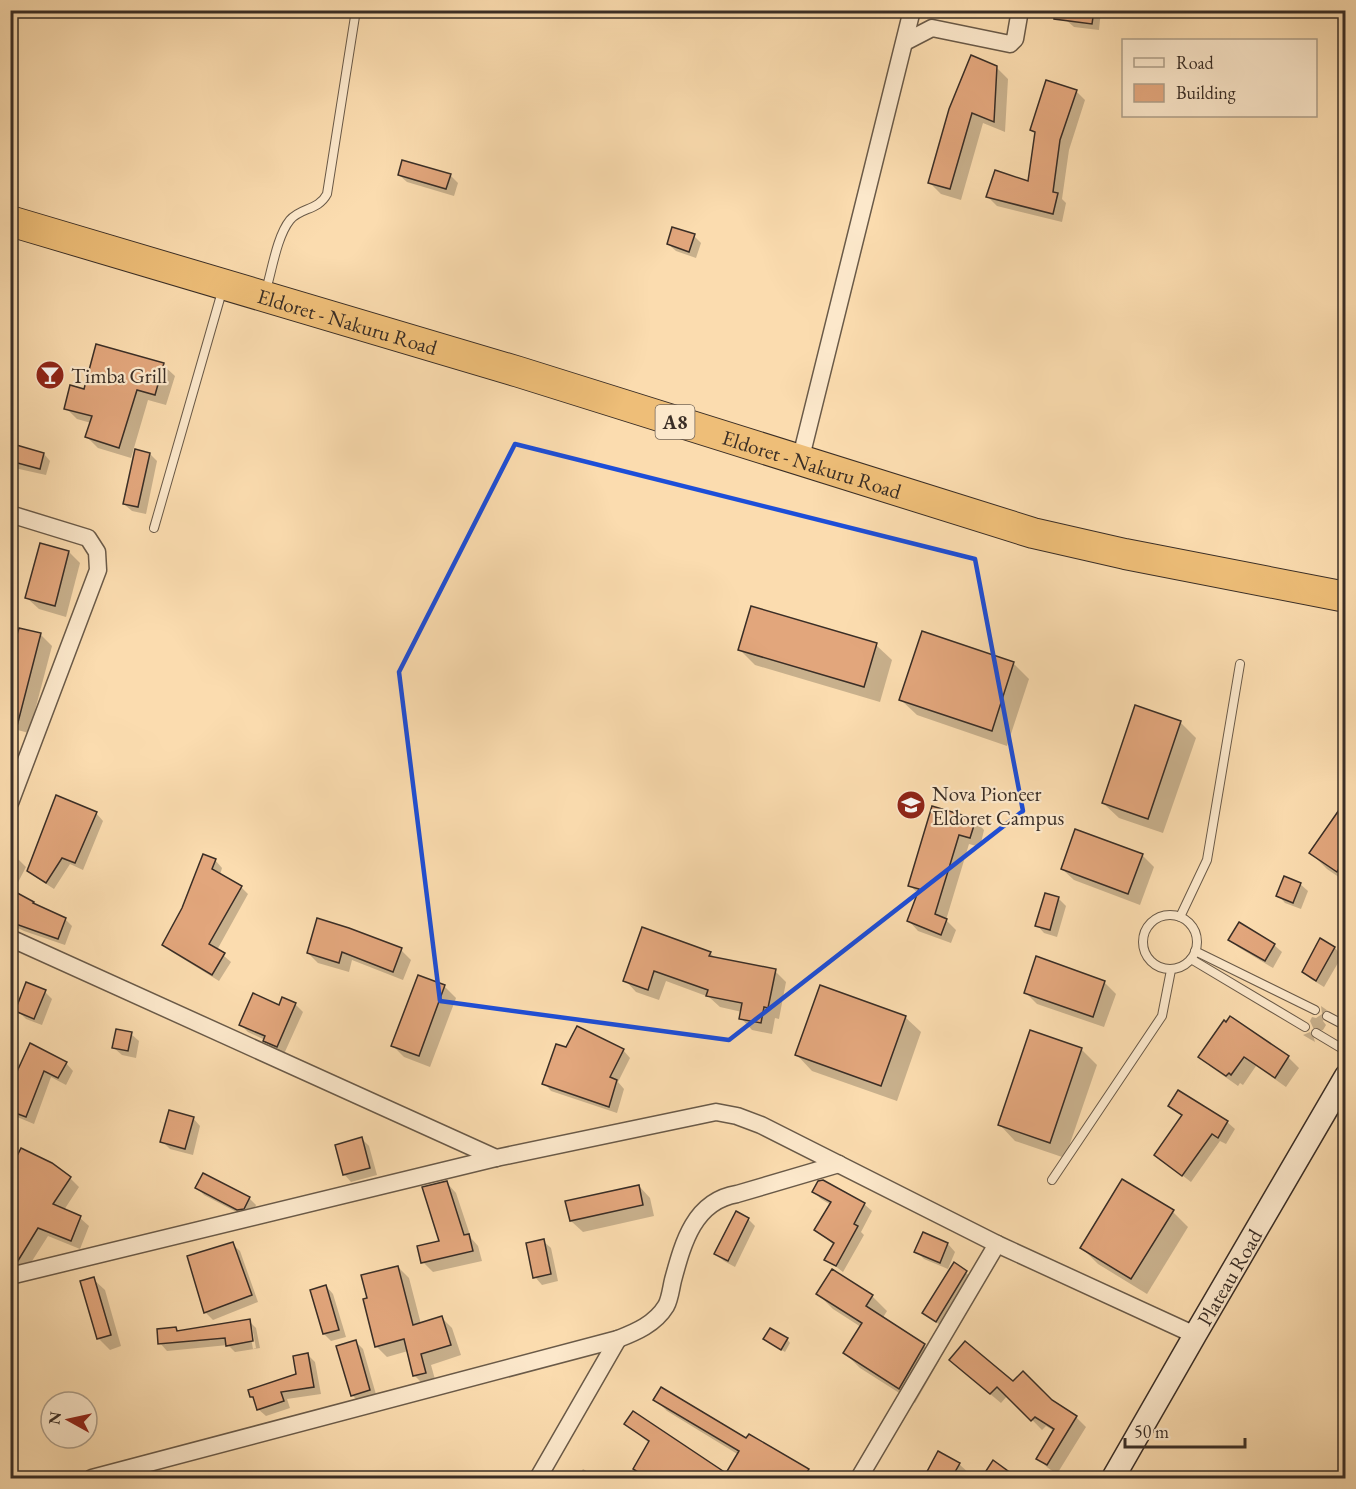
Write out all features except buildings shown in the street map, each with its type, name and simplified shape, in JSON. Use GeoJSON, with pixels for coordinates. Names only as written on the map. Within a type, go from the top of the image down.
{"type":"FeatureCollection","features":[{"type":"Feature","properties":{"kind":"highway","name":"Eldoret - Nakuru Road"},"geometry":{"type":"LineString","coordinates":[[10,221],[519,372],[1033,533],[1125,554],[1346,597]]}},
{"type":"Feature","properties":{"kind":"street"},"geometry":{"type":"LineString","coordinates":[[800,461],[912,10]]}},
{"type":"Feature","properties":{"kind":"street"},"geometry":{"type":"LineString","coordinates":[[905,42],[932,28],[1010,44],[1015,39],[1020,10]]}},
{"type":"Feature","properties":{"kind":"street"},"geometry":{"type":"LineString","coordinates":[[10,514],[88,538],[97,552],[98,570],[10,803]]}},
{"type":"Feature","properties":{"kind":"street"},"geometry":{"type":"LineString","coordinates":[[10,938],[496,1158]]}},
{"type":"Feature","properties":{"kind":"street","name":"Plateau Road"},"geometry":{"type":"LineString","coordinates":[[1113,1479],[1346,1076]]}},
{"type":"Feature","properties":{"kind":"street"},"geometry":{"type":"LineString","coordinates":[[10,1276],[496,1158],[716,1112],[737,1116],[761,1125],[997,1244],[1195,1335]]}},
{"type":"Feature","properties":{"kind":"street"},"geometry":{"type":"LineString","coordinates":[[92,1479],[618,1339],[640,1331],[667,1304],[683,1247],[690,1229],[702,1212],[723,1196],[839,1164]]}},
{"type":"Feature","properties":{"kind":"street"},"geometry":{"type":"LineString","coordinates":[[859,1479],[997,1244]]}},
{"type":"Feature","properties":{"kind":"street"},"geometry":{"type":"LineString","coordinates":[[538,1479],[618,1339]]}},
{"type":"Feature","properties":{"kind":"lane"},"geometry":{"type":"LineString","coordinates":[[264,297],[284,231],[291,218],[322,203],[327,194],[356,10]]}},
{"type":"Feature","properties":{"kind":"lane"},"geometry":{"type":"LineString","coordinates":[[154,528],[224,285]]}},
{"type":"Feature","properties":{"kind":"lane"},"geometry":{"type":"LineString","coordinates":[[1180,917],[1207,860],[1240,664]]}},
{"type":"Feature","properties":{"kind":"lane"},"geometry":{"type":"LineString","coordinates":[[1163,916],[1180,917],[1194,930],[1197,939],[1193,955],[1180,968],[1171,970],[1162,968],[1150,961],[1145,954],[1144,935],[1155,920],[1163,916]]}},
{"type":"Feature","properties":{"kind":"lane"},"geometry":{"type":"LineString","coordinates":[[1193,955],[1315,1010]]}},
{"type":"Feature","properties":{"kind":"lane"},"geometry":{"type":"LineString","coordinates":[[1193,955],[1305,1027]]}},
{"type":"Feature","properties":{"kind":"lane"},"geometry":{"type":"LineString","coordinates":[[1052,1180],[1162,1016],[1171,970]]}},
{"type":"Feature","properties":{"kind":"lane"},"geometry":{"type":"LineString","coordinates":[[1327,1016],[1346,1026]]}},
{"type":"Feature","properties":{"kind":"lane"},"geometry":{"type":"LineString","coordinates":[[1316,1033],[1346,1051]]}},
{"type":"Feature","properties":{"kind":"highlighted area"},"geometry":{"type":"Polygon","coordinates":[[[515,444],[975,559],[1023,811],[729,1040],[440,1001],[399,672],[515,444]]]}},
{"type":"Feature","properties":{"kind":"place","name":"Timba Grill"},"geometry":{"type":"Point","coordinates":[50,375]}},
{"type":"Feature","properties":{"kind":"place","name":"Nova Pioneer Eldoret Campus"},"geometry":{"type":"Point","coordinates":[911,805]}}]}
